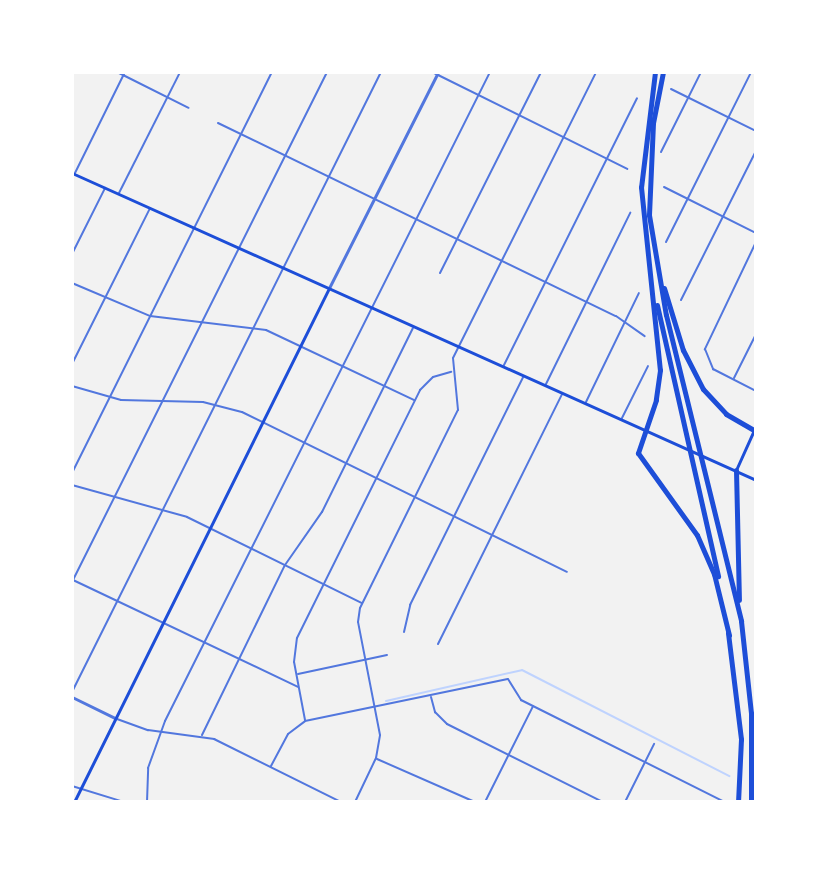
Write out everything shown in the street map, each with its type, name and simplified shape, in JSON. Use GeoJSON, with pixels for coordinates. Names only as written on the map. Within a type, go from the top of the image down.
{"type":"FeatureCollection","features":[{"type":"Feature","properties":{"kind":"highway"},"geometry":{"type":"LineString","coordinates":[[655,72],[641,161],[650,277],[661,350],[657,395],[644,429],[639,457],[697,535],[714,574],[729,635]]}},
{"type":"Feature","properties":{"kind":"highway"},"geometry":{"type":"LineString","coordinates":[[663,72],[649,171],[654,253],[741,621]]}},
{"type":"Feature","properties":{"kind":"highway"},"geometry":{"type":"LineString","coordinates":[[654,253],[697,379],[720,408],[755,428]]}},
{"type":"Feature","properties":{"kind":"highway"},"geometry":{"type":"LineString","coordinates":[[650,277],[688,437],[729,635],[741,739],[738,802]]}},
{"type":"Feature","properties":{"kind":"highway"},"geometry":{"type":"LineString","coordinates":[[736,470],[735,559],[751,703],[751,802]]}},
{"type":"Feature","properties":{"kind":"main road"},"geometry":{"type":"LineString","coordinates":[[73,174],[756,480]]}},
{"type":"Feature","properties":{"kind":"main road"},"geometry":{"type":"LineString","coordinates":[[74,802],[329,288]]}},
{"type":"Feature","properties":{"kind":"main road"},"geometry":{"type":"LineString","coordinates":[[736,470],[755,428]]}},
{"type":"Feature","properties":{"kind":"street"},"geometry":{"type":"LineString","coordinates":[[117,72],[189,108]]}},
{"type":"Feature","properties":{"kind":"street"},"geometry":{"type":"LineString","coordinates":[[119,194],[180,72]]}},
{"type":"Feature","properties":{"kind":"street"},"geometry":{"type":"LineString","coordinates":[[72,473],[272,72]]}},
{"type":"Feature","properties":{"kind":"street"},"geometry":{"type":"LineString","coordinates":[[298,687],[237,662],[72,581],[327,72]]}},
{"type":"Feature","properties":{"kind":"street"},"geometry":{"type":"LineString","coordinates":[[341,802],[202,735],[160,731],[116,719],[72,695],[381,72]]}},
{"type":"Feature","properties":{"kind":"street"},"geometry":{"type":"LineString","coordinates":[[147,802],[148,768],[160,731],[490,72]]}},
{"type":"Feature","properties":{"kind":"street"},"geometry":{"type":"LineString","coordinates":[[440,273],[541,72]]}},
{"type":"Feature","properties":{"kind":"street"},"geometry":{"type":"LineString","coordinates":[[355,802],[376,758],[376,707],[358,622],[362,603],[458,410],[458,386],[452,371],[459,347],[596,72]]}},
{"type":"Feature","properties":{"kind":"street"},"geometry":{"type":"LineString","coordinates":[[661,152],[701,72]]}},
{"type":"Feature","properties":{"kind":"street"},"geometry":{"type":"LineString","coordinates":[[666,242],[751,72]]}},
{"type":"Feature","properties":{"kind":"street"},"geometry":{"type":"LineString","coordinates":[[329,288],[436,73],[627,169]]}},
{"type":"Feature","properties":{"kind":"street"},"geometry":{"type":"LineString","coordinates":[[73,174],[124,74]]}},
{"type":"Feature","properties":{"kind":"street"},"geometry":{"type":"LineString","coordinates":[[671,89],[756,131]]}},
{"type":"Feature","properties":{"kind":"street"},"geometry":{"type":"LineString","coordinates":[[504,366],[637,98]]}},
{"type":"Feature","properties":{"kind":"street"},"geometry":{"type":"LineString","coordinates":[[218,123],[585,303],[645,336]]}},
{"type":"Feature","properties":{"kind":"street"},"geometry":{"type":"LineString","coordinates":[[681,300],[756,151]]}},
{"type":"Feature","properties":{"kind":"street"},"geometry":{"type":"LineString","coordinates":[[664,187],[756,233]]}},
{"type":"Feature","properties":{"kind":"street"},"geometry":{"type":"LineString","coordinates":[[72,254],[105,188]]}},
{"type":"Feature","properties":{"kind":"street"},"geometry":{"type":"LineString","coordinates":[[72,364],[150,208]]}},
{"type":"Feature","properties":{"kind":"street"},"geometry":{"type":"LineString","coordinates":[[545,385],[630,213]]}},
{"type":"Feature","properties":{"kind":"street"},"geometry":{"type":"LineString","coordinates":[[756,242],[705,344],[706,355],[713,369],[756,391]]}},
{"type":"Feature","properties":{"kind":"street"},"geometry":{"type":"LineString","coordinates":[[72,283],[150,316],[254,326],[301,344],[415,400]]}},
{"type":"Feature","properties":{"kind":"street"},"geometry":{"type":"LineString","coordinates":[[585,403],[639,293]]}},
{"type":"Feature","properties":{"kind":"street"},"geometry":{"type":"LineString","coordinates":[[202,735],[285,565],[322,512],[414,327]]}},
{"type":"Feature","properties":{"kind":"street"},"geometry":{"type":"LineString","coordinates":[[733,379],[756,334]]}},
{"type":"Feature","properties":{"kind":"street"},"geometry":{"type":"LineString","coordinates":[[622,419],[648,366]]}},
{"type":"Feature","properties":{"kind":"street"},"geometry":{"type":"LineString","coordinates":[[305,721],[296,674],[295,643],[415,400],[433,377],[452,371]]}},
{"type":"Feature","properties":{"kind":"street"},"geometry":{"type":"LineString","coordinates":[[404,632],[406,612],[524,375]]}},
{"type":"Feature","properties":{"kind":"street"},"geometry":{"type":"LineString","coordinates":[[72,386],[109,398],[216,404],[263,421],[567,572]]}},
{"type":"Feature","properties":{"kind":"street"},"geometry":{"type":"LineString","coordinates":[[438,644],[563,393]]}},
{"type":"Feature","properties":{"kind":"street"},"geometry":{"type":"LineString","coordinates":[[72,485],[164,508],[362,603]]}},
{"type":"Feature","properties":{"kind":"street"},"geometry":{"type":"LineString","coordinates":[[296,674],[387,655]]}},
{"type":"Feature","properties":{"kind":"street"},"geometry":{"type":"LineString","coordinates":[[271,766],[288,734],[305,721],[510,680],[517,696],[533,706],[725,802]]}},
{"type":"Feature","properties":{"kind":"street"},"geometry":{"type":"LineString","coordinates":[[431,695],[442,721],[603,802]]}},
{"type":"Feature","properties":{"kind":"street"},"geometry":{"type":"LineString","coordinates":[[485,802],[533,706]]}},
{"type":"Feature","properties":{"kind":"street"},"geometry":{"type":"LineString","coordinates":[[625,802],[654,744]]}},
{"type":"Feature","properties":{"kind":"street"},"geometry":{"type":"LineString","coordinates":[[376,758],[475,802]]}},
{"type":"Feature","properties":{"kind":"street"},"geometry":{"type":"LineString","coordinates":[[72,786],[124,802]]}},
{"type":"Feature","properties":{"kind":"waterway"},"geometry":{"type":"LineString","coordinates":[[386,701],[522,670],[729,776]]}}]}
